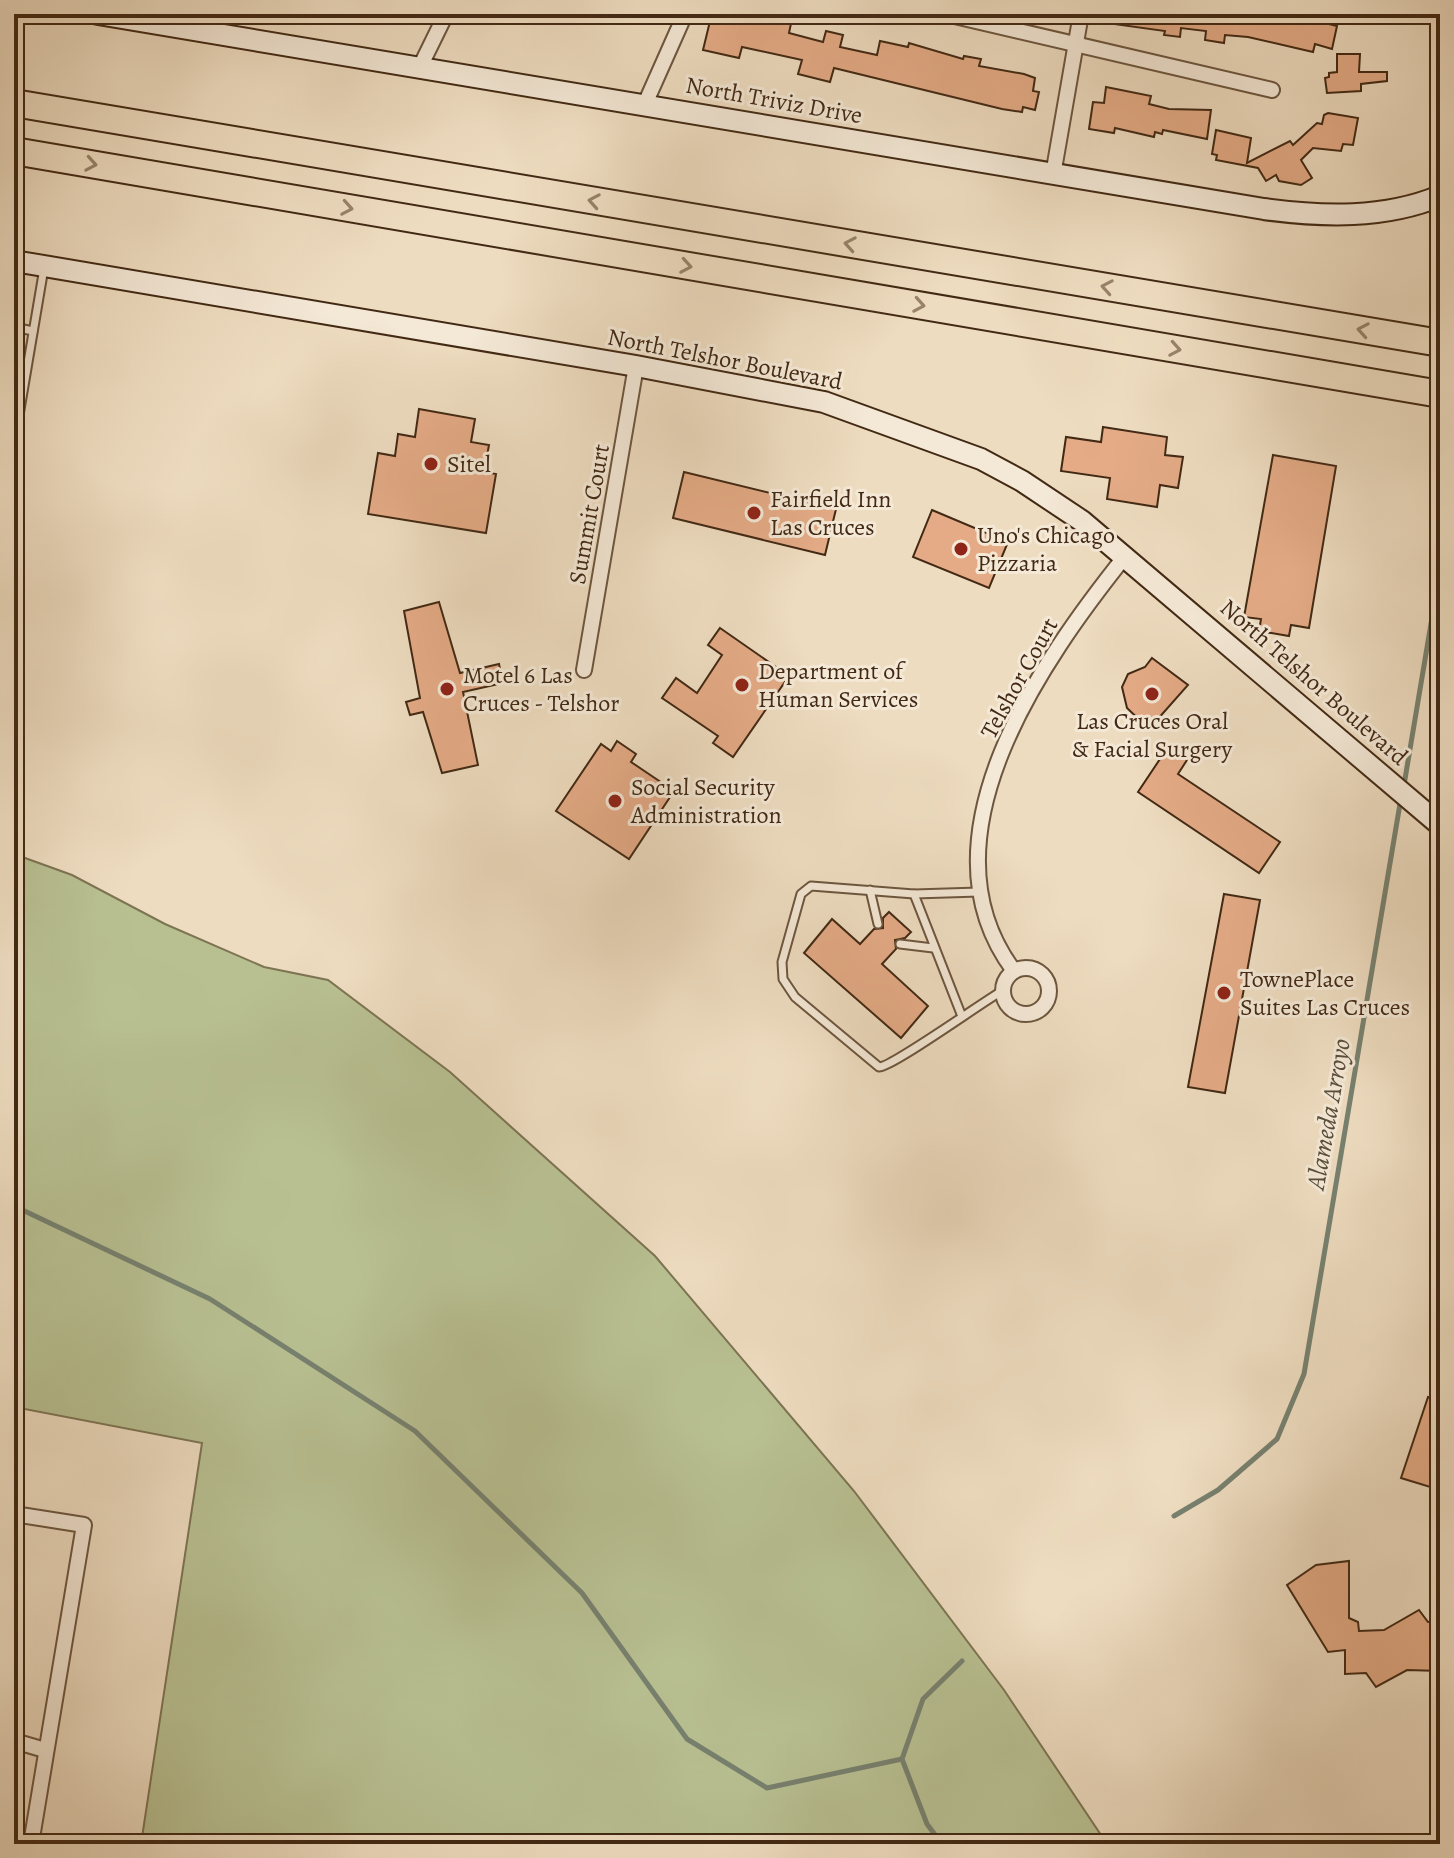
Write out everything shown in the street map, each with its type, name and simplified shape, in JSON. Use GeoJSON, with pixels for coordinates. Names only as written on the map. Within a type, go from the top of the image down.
{"type":"FeatureCollection","features":[{"type":"Feature","properties":{"kind":"highway"},"geometry":{"type":"LineString","coordinates":[[14,103],[1440,343]]}},
{"type":"Feature","properties":{"kind":"highway"},"geometry":{"type":"LineString","coordinates":[[14,151],[1440,394]]}},
{"type":"Feature","properties":{"kind":"main road","name":"North Triviz Drive"},"geometry":{"type":"LineString","coordinates":[[98,14],[207,35],[421,65],[1264,209],[1333,216],[1392,210],[1440,196]]}},
{"type":"Feature","properties":{"kind":"main road","name":"North Telshor Boulevard"},"geometry":{"type":"LineString","coordinates":[[14,261],[636,366],[824,402],[943,443],[1022,481],[1126,555],[1435,820]]}},
{"type":"Feature","properties":{"kind":"street"},"geometry":{"type":"LineString","coordinates":[[207,35],[212,14]]}},
{"type":"Feature","properties":{"kind":"street"},"geometry":{"type":"LineString","coordinates":[[421,65],[446,14]]}},
{"type":"Feature","properties":{"kind":"street"},"geometry":{"type":"LineString","coordinates":[[645,104],[685,14]]}},
{"type":"Feature","properties":{"kind":"street"},"geometry":{"type":"LineString","coordinates":[[946,14],[1272,90]]}},
{"type":"Feature","properties":{"kind":"street"},"geometry":{"type":"LineString","coordinates":[[1053,175],[1081,14]]}},
{"type":"Feature","properties":{"kind":"street","name":"Summit Court"},"geometry":{"type":"LineString","coordinates":[[584,670],[636,366]]}},
{"type":"Feature","properties":{"kind":"street","name":"Telshor Court"},"geometry":{"type":"LineString","coordinates":[[1014,971],[1000,952],[981,909],[977,865],[985,806],[1015,723],[1048,660],[1126,555]]}},
{"type":"Feature","properties":{"kind":"street"},"geometry":{"type":"LineString","coordinates":[[1029,968],[1043,975],[1049,990],[1045,1005],[1032,1013],[1016,1012],[1006,1003],[1002,991],[1005,980],[1014,971],[1029,968]]}},
{"type":"Feature","properties":{"kind":"street"},"geometry":{"type":"LineString","coordinates":[[14,1514],[84,1525],[31,1844]]}},
{"type":"Feature","properties":{"kind":"street"},"geometry":{"type":"LineString","coordinates":[[14,1741],[45,1750]]}},
{"type":"Feature","properties":{"kind":"lane"},"geometry":{"type":"LineString","coordinates":[[14,445],[44,266]]}},
{"type":"Feature","properties":{"kind":"lane"},"geometry":{"type":"LineString","coordinates":[[14,327],[33,331]]}},
{"type":"Feature","properties":{"kind":"lane"},"geometry":{"type":"LineString","coordinates":[[979,892],[914,894],[811,886],[804,889],[782,962],[787,988],[879,1067],[897,1061],[961,1014],[1002,991]]}},
{"type":"Feature","properties":{"kind":"lane"},"geometry":{"type":"LineString","coordinates":[[870,890],[878,924]]}},
{"type":"Feature","properties":{"kind":"lane"},"geometry":{"type":"LineString","coordinates":[[914,894],[961,1014]]}},
{"type":"Feature","properties":{"kind":"lane"},"geometry":{"type":"LineString","coordinates":[[900,944],[933,948]]}},
{"type":"Feature","properties":{"kind":"green space"},"geometry":{"type":"Polygon","coordinates":[[[14,854],[72,875],[165,924],[264,967],[328,980],[450,1072],[655,1256],[854,1491],[1004,1690],[1107,1844],[141,1844],[202,1443],[14,1407],[14,854]]]}},
{"type":"Feature","properties":{"kind":"building"},"geometry":{"type":"Polygon","coordinates":[[[757,14],[793,14],[789,33],[823,42],[826,31],[843,35],[840,47],[877,55],[880,41],[908,47],[909,43],[963,59],[964,56],[981,59],[979,66],[1035,78],[1033,91],[1039,92],[1035,110],[1023,107],[1022,112],[1002,109],[834,68],[830,82],[798,74],[802,60],[742,47],[739,58],[703,50],[710,21],[732,24],[734,16],[755,21],[757,14]]]}},
{"type":"Feature","properties":{"kind":"building"},"geometry":{"type":"Polygon","coordinates":[[[1092,14],[1288,14],[1337,26],[1332,49],[1315,44],[1313,52],[1248,37],[1225,35],[1224,43],[1205,40],[1206,31],[1181,28],[1180,37],[1164,35],[1165,31],[1092,21],[1092,14]]]}},
{"type":"Feature","properties":{"kind":"building"},"geometry":{"type":"Polygon","coordinates":[[[1337,54],[1360,54],[1359,72],[1387,72],[1387,81],[1361,84],[1361,91],[1327,93],[1325,78],[1329,77],[1329,73],[1337,72],[1337,54]]]}},
{"type":"Feature","properties":{"kind":"building"},"geometry":{"type":"Polygon","coordinates":[[[1106,87],[1151,96],[1149,104],[1169,109],[1211,110],[1207,139],[1163,130],[1162,134],[1155,132],[1154,137],[1115,128],[1114,133],[1089,129],[1093,102],[1104,103],[1106,87]]]}},
{"type":"Feature","properties":{"kind":"building"},"geometry":{"type":"Polygon","coordinates":[[[1324,115],[1358,118],[1353,145],[1343,144],[1341,151],[1313,148],[1301,160],[1312,178],[1301,185],[1279,181],[1276,175],[1266,181],[1258,168],[1216,160],[1217,155],[1212,154],[1216,130],[1251,138],[1247,163],[1290,141],[1293,145],[1317,123],[1322,124],[1324,115]]]}},
{"type":"Feature","properties":{"kind":"building","name":"Sitel"},"geometry":{"type":"Polygon","coordinates":[[[419,409],[475,419],[471,442],[489,445],[484,472],[496,474],[486,533],[368,514],[378,453],[395,456],[398,434],[415,437],[419,409]]]}},
{"type":"Feature","properties":{"kind":"building"},"geometry":{"type":"Polygon","coordinates":[[[1103,427],[1167,437],[1165,455],[1183,457],[1178,488],[1160,485],[1157,507],[1107,499],[1110,478],[1061,471],[1066,437],[1101,442],[1103,427]]]}},
{"type":"Feature","properties":{"kind":"building"},"geometry":{"type":"Polygon","coordinates":[[[1273,455],[1336,466],[1309,628],[1291,625],[1289,636],[1259,631],[1261,619],[1244,617],[1273,455]]]}},
{"type":"Feature","properties":{"kind":"building","name":"Fairfield Inn Las Cruces"},"geometry":{"type":"Polygon","coordinates":[[[684,472],[836,509],[825,555],[673,518],[684,472]]]}},
{"type":"Feature","properties":{"kind":"building","name":"Uno's Chicago Pizzaria"},"geometry":{"type":"Polygon","coordinates":[[[932,510],[1008,542],[989,588],[913,557],[932,510]]]}},
{"type":"Feature","properties":{"kind":"building","name":"Motel 6 Las Cruces - Telshor"},"geometry":{"type":"Polygon","coordinates":[[[439,602],[460,673],[499,664],[503,683],[463,692],[478,765],[442,773],[423,712],[410,715],[406,702],[420,698],[404,611],[439,602]]]}},
{"type":"Feature","properties":{"kind":"building","name":"Department of Human Services"},"geometry":{"type":"Polygon","coordinates":[[[720,628],[789,676],[733,757],[713,743],[718,736],[662,698],[676,678],[697,693],[722,655],[708,645],[720,628]]]}},
{"type":"Feature","properties":{"kind":"building","name":"Las Cruces Oral & Facial Surgery"},"geometry":{"type":"Polygon","coordinates":[[[1152,658],[1188,685],[1149,729],[1127,708],[1122,687],[1128,674],[1145,667],[1152,658]]]}},
{"type":"Feature","properties":{"kind":"building","name":"Social Security Administration"},"geometry":{"type":"Polygon","coordinates":[[[617,741],[636,754],[631,762],[674,791],[629,859],[556,811],[601,744],[611,751],[617,741]]]}},
{"type":"Feature","properties":{"kind":"building"},"geometry":{"type":"Polygon","coordinates":[[[1168,747],[1187,760],[1178,774],[1280,842],[1259,873],[1138,792],[1168,747]]]}},
{"type":"Feature","properties":{"kind":"building","name":"TownePlace Suites Las Cruces"},"geometry":{"type":"Polygon","coordinates":[[[1224,894],[1260,900],[1225,1093],[1188,1087],[1224,894]]]}},
{"type":"Feature","properties":{"kind":"building"},"geometry":{"type":"Polygon","coordinates":[[[889,912],[911,932],[905,938],[895,940],[896,949],[882,964],[928,1006],[901,1038],[804,953],[832,919],[860,944],[874,929],[883,928],[883,918],[889,912]]]}},
{"type":"Feature","properties":{"kind":"building"},"geometry":{"type":"Polygon","coordinates":[[[1428,1397],[1440,1401],[1440,1490],[1401,1478],[1428,1397]]]}},
{"type":"Feature","properties":{"kind":"building"},"geometry":{"type":"Polygon","coordinates":[[[1349,1561],[1349,1618],[1358,1622],[1359,1631],[1384,1630],[1419,1610],[1428,1622],[1440,1621],[1440,1671],[1407,1670],[1376,1687],[1366,1673],[1345,1674],[1345,1650],[1328,1652],[1287,1585],[1316,1565],[1349,1561]]]}},
{"type":"Feature","properties":{"kind":"waterway","name":"Alameda Arroyo"},"geometry":{"type":"LineString","coordinates":[[1404,785],[1440,570]]}},
{"type":"Feature","properties":{"kind":"waterway","name":"Alameda Arroyo"},"geometry":{"type":"LineString","coordinates":[[1174,1516],[1218,1490],[1277,1439],[1304,1374],[1401,798]]}},
{"type":"Feature","properties":{"kind":"waterway"},"geometry":{"type":"LineString","coordinates":[[14,1206],[210,1299],[415,1431],[582,1593],[687,1739],[767,1788],[902,1759]]}},
{"type":"Feature","properties":{"kind":"waterway","name":"Alameda Arroyo"},"geometry":{"type":"LineString","coordinates":[[942,1844],[927,1824],[902,1759],[923,1699],[962,1661]]}},
{"type":"Feature","properties":{"kind":"place","name":"Sitel"},"geometry":{"type":"Point","coordinates":[431,464]}},
{"type":"Feature","properties":{"kind":"place","name":"Fairfield Inn Las Cruces"},"geometry":{"type":"Point","coordinates":[754,513]}},
{"type":"Feature","properties":{"kind":"place","name":"Uno's Chicago Pizzaria"},"geometry":{"type":"Point","coordinates":[961,549]}},
{"type":"Feature","properties":{"kind":"place","name":"Department of Human Services"},"geometry":{"type":"Point","coordinates":[742,685]}},
{"type":"Feature","properties":{"kind":"place","name":"Motel 6 Las Cruces - Telshor"},"geometry":{"type":"Point","coordinates":[447,689]}},
{"type":"Feature","properties":{"kind":"place","name":"Las Cruces Oral & Facial Surgery"},"geometry":{"type":"Point","coordinates":[1152,694]}},
{"type":"Feature","properties":{"kind":"place","name":"Social Security Administration"},"geometry":{"type":"Point","coordinates":[615,801]}},
{"type":"Feature","properties":{"kind":"place","name":"TownePlace Suites Las Cruces"},"geometry":{"type":"Point","coordinates":[1224,993]}}]}
